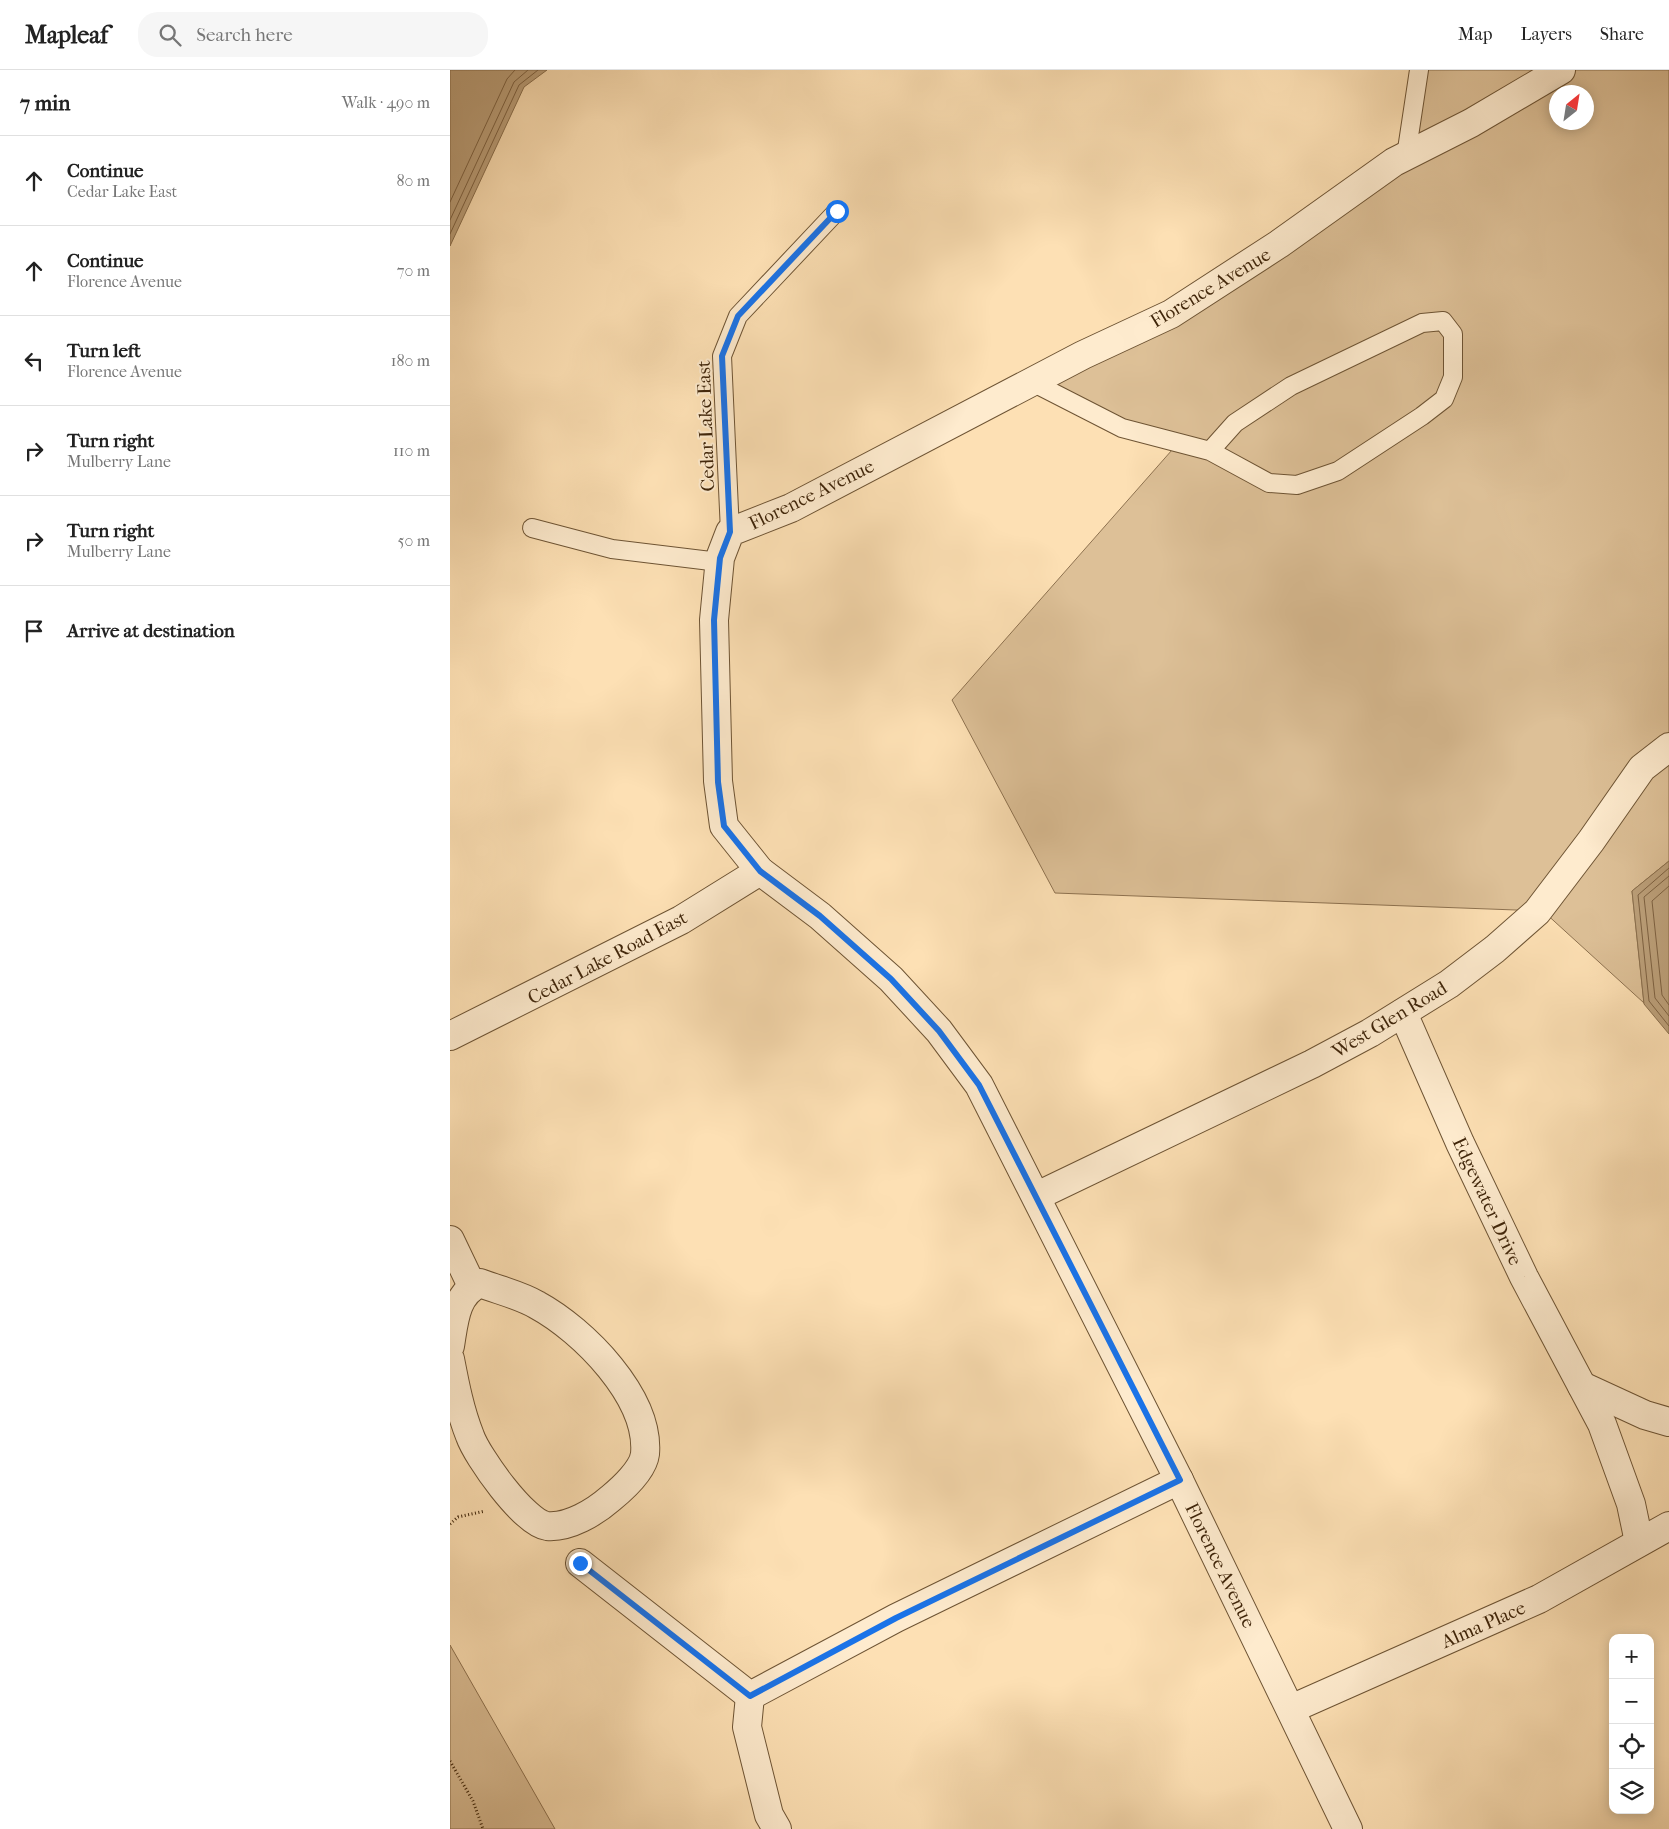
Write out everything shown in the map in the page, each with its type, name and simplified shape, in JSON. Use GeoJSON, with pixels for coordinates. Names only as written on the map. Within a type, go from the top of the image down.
{"type":"FeatureCollection","features":[{"type":"Feature","properties":{"kind":"street","name":"Florence Avenue"},"geometry":{"type":"LineString","coordinates":[[1348,1829],[1180,1480],[979,1085],[939,1031],[891,979],[820,916],[760,871],[724,826],[718,782],[714,620],[719,562],[730,532],[791,508],[1083,355],[1171,314],[1279,244],[1394,162],[1471,123],[1561,70]]}},
{"type":"Feature","properties":{"kind":"street","name":"West Glen Road"},"geometry":{"type":"LineString","coordinates":[[1037,1196],[1312,1064],[1403,1013],[1449,984],[1495,949],[1537,912],[1642,768],[1669,747]]}},
{"type":"Feature","properties":{"kind":"street","name":"Cedar Lake Road East"},"geometry":{"type":"LineString","coordinates":[[450,1036],[681,920],[760,871]]}},
{"type":"Feature","properties":{"kind":"street","name":"Edgewater Drive"},"geometry":{"type":"LineString","coordinates":[[1403,1013],[1460,1143],[1524,1277],[1606,1433],[1631,1504],[1639,1542]]}},
{"type":"Feature","properties":{"kind":"street"},"geometry":{"type":"LineString","coordinates":[[450,1240],[472,1286]]}},
{"type":"Feature","properties":{"kind":"street"},"geometry":{"type":"LineString","coordinates":[[450,1346],[461,1296],[472,1286],[480,1283],[536,1304],[583,1338],[625,1384],[642,1427],[645,1456],[630,1482],[599,1508],[566,1524],[545,1526],[511,1500],[470,1438],[457,1396],[450,1359]]}},
{"type":"Feature","properties":{"kind":"street"},"geometry":{"type":"LineString","coordinates":[[1582,1386],[1645,1415],[1669,1422]]}},
{"type":"Feature","properties":{"kind":"street"},"geometry":{"type":"LineString","coordinates":[[750,1696],[896,1618],[1180,1480]]}},
{"type":"Feature","properties":{"kind":"street","name":"Alma Place"},"geometry":{"type":"LineString","coordinates":[[1291,1709],[1539,1599],[1669,1526]]}},
{"type":"Feature","properties":{"kind":"street"},"geometry":{"type":"LineString","coordinates":[[580,1563],[750,1696]]}},
{"type":"Feature","properties":{"kind":"street"},"geometry":{"type":"LineString","coordinates":[[750,1696],[747,1727],[769,1815],[777,1829]]}},
{"type":"Feature","properties":{"kind":"lane"},"geometry":{"type":"LineString","coordinates":[[1406,156],[1419,70]]}},
{"type":"Feature","properties":{"kind":"lane","name":"Cedar Lake East"},"geometry":{"type":"LineString","coordinates":[[730,532],[722,356],[738,316],[837,211]]}},
{"type":"Feature","properties":{"kind":"lane"},"geometry":{"type":"LineString","coordinates":[[1032,382],[1122,428],[1210,451],[1269,483],[1297,485],[1338,471],[1422,416],[1444,399],[1453,377],[1454,334],[1443,321],[1422,323],[1291,386],[1235,423],[1210,451]]}},
{"type":"Feature","properties":{"kind":"lane"},"geometry":{"type":"LineString","coordinates":[[532,528],[612,549],[719,562]]}},
{"type":"Feature","properties":{"kind":"path"},"geometry":{"type":"LineString","coordinates":[[450,1524],[458,1517],[483,1512],[511,1500]]}},
{"type":"Feature","properties":{"kind":"path"},"geometry":{"type":"LineString","coordinates":[[450,1761],[473,1801],[483,1829]]}},
{"type":"Feature","properties":{"kind":"shaded area"},"geometry":{"type":"Polygon","coordinates":[[[1420,70],[1669,70],[1669,861],[1632,891],[1644,1003],[1543,911],[1055,893],[952,700],[1172,450],[1034,386],[1405,155],[1420,70]]]}},
{"type":"Feature","properties":{"kind":"shaded area"},"geometry":{"type":"Polygon","coordinates":[[[450,1645],[555,1829],[450,1829],[450,1645]]]}},
{"type":"Feature","properties":{"kind":"water"},"geometry":{"type":"Polygon","coordinates":[[[450,70],[547,70],[524,87],[450,246],[450,70]]]}},
{"type":"Feature","properties":{"kind":"water"},"geometry":{"type":"Polygon","coordinates":[[[1669,861],[1669,1034],[1644,1004],[1632,891],[1669,861]]]}},
{"type":"Feature","properties":{"kind":"route"},"geometry":{"type":"LineString","coordinates":[[580,1563],[750,1696],[896,1618],[1180,1480],[979,1085],[939,1031],[891,979],[820,916],[760,871],[724,826],[718,782],[714,620],[720,558],[730,532],[722,356],[738,316],[837,211]]}}]}
